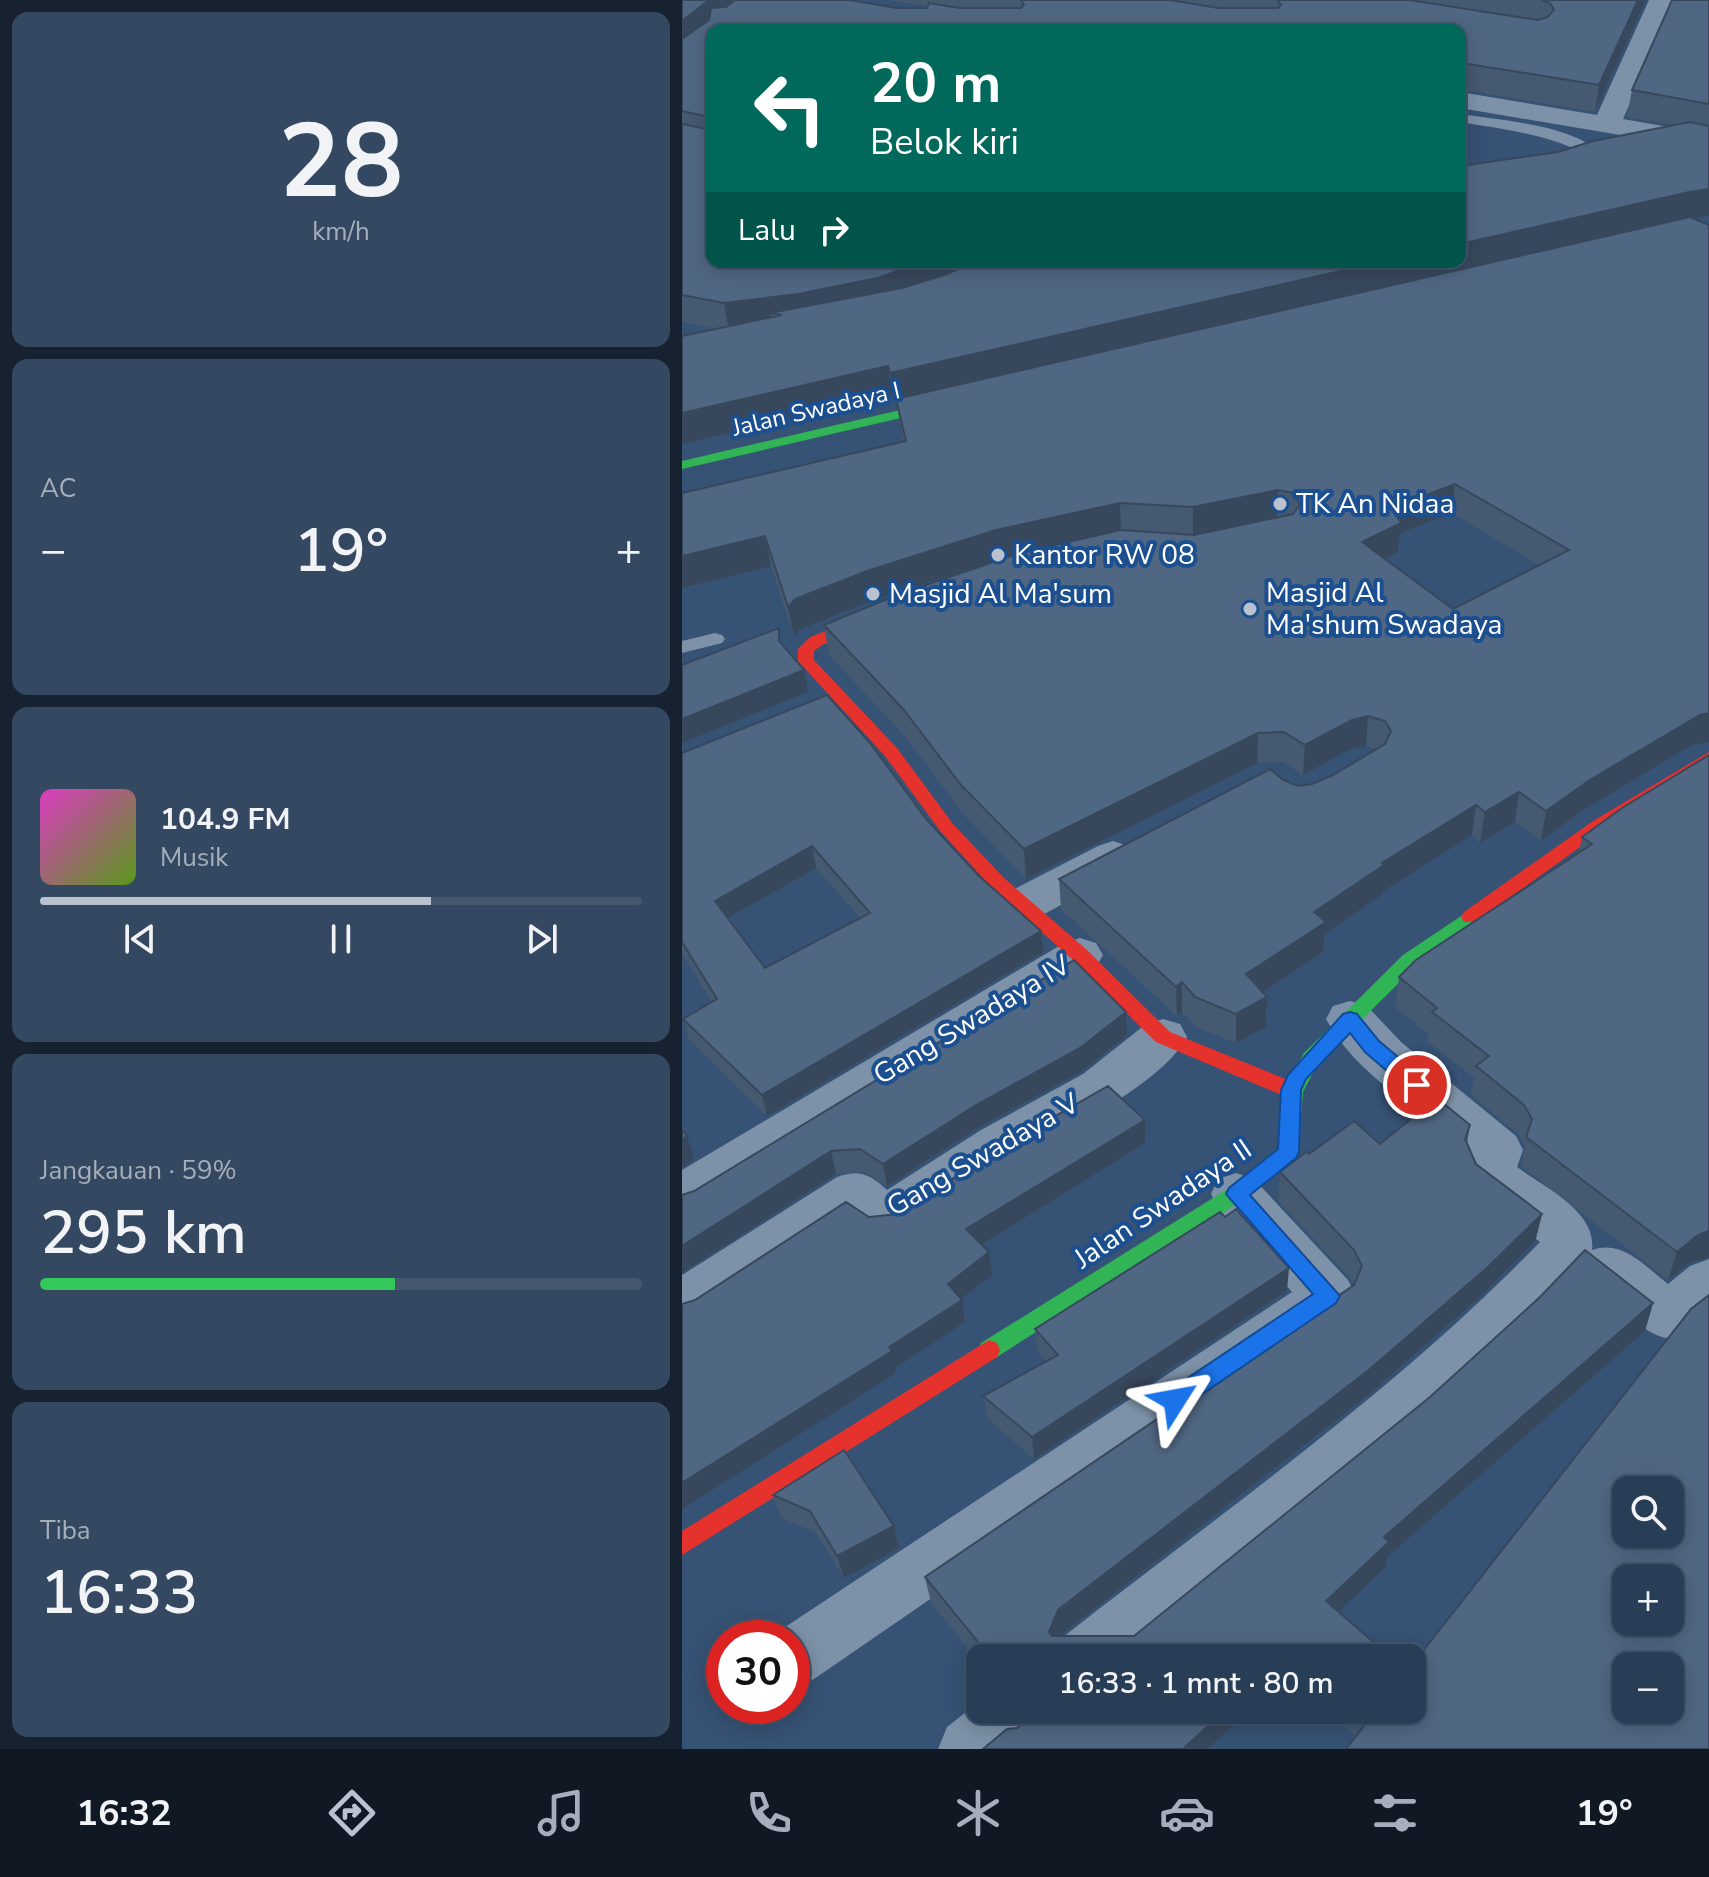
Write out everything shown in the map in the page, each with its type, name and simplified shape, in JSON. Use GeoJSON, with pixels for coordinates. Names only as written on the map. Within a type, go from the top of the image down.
{"type":"FeatureCollection","features":[{"type":"Feature","properties":{"kind":"street"},"geometry":{"type":"LineString","coordinates":[[1606,125],[1662,0],[1690,4]]}},
{"type":"Feature","properties":{"kind":"street"},"geometry":{"type":"LineString","coordinates":[[1466,101],[1709,142]]}},
{"type":"Feature","properties":{"kind":"street","name":"Jalan Swadaya I"},"geometry":{"type":"LineString","coordinates":[[682,465],[971,397]]}},
{"type":"Feature","properties":{"kind":"street","name":"Gang Swadaya IV"},"geometry":{"type":"LineString","coordinates":[[682,1196],[1080,955],[1023,905],[947,828],[891,752],[806,661],[806,649],[828,636],[900,608]]}},
{"type":"Feature","properties":{"kind":"street"},"geometry":{"type":"LineString","coordinates":[[795,714],[837,696]]}},
{"type":"Feature","properties":{"kind":"street","name":"Jalan Swadaya II"},"geometry":{"type":"LineString","coordinates":[[682,1544],[1236,1194],[1288,1152],[1291,1090],[1298,1075],[1311,1058],[1410,960],[1599,825],[1709,758]]}},
{"type":"Feature","properties":{"kind":"street"},"geometry":{"type":"LineString","coordinates":[[1023,905],[1150,838]]}},
{"type":"Feature","properties":{"kind":"street"},"geometry":{"type":"LineString","coordinates":[[1080,955],[1163,1037],[1291,1090]]}},
{"type":"Feature","properties":{"kind":"street"},"geometry":{"type":"LineString","coordinates":[[1350,1019],[1394,1067],[1498,1150],[1496,1159],[1488,1167],[1491,1176],[1668,1315],[1709,1282]]}},
{"type":"Feature","properties":{"kind":"street","name":"Gang Swadaya V"},"geometry":{"type":"LineString","coordinates":[[682,1303],[855,1192],[883,1219],[999,1144],[1100,1088],[1163,1037]]}},
{"type":"Feature","properties":{"kind":"street"},"geometry":{"type":"LineString","coordinates":[[810,1646],[1329,1296],[1236,1194]]}},
{"type":"Feature","properties":{"kind":"street"},"geometry":{"type":"LineString","coordinates":[[1103,1644],[1403,1404],[1512,1307],[1566,1250],[1568,1236]]}},
{"type":"Feature","properties":{"kind":"street"},"geometry":{"type":"LineString","coordinates":[[969,1749],[1001,1724]]}},
{"type":"Feature","properties":{"kind":"lane"},"geometry":{"type":"LineString","coordinates":[[1466,119],[1539,131],[1571,140],[1589,150],[1586,163],[1564,169]]}},
{"type":"Feature","properties":{"kind":"lane"},"geometry":{"type":"LineString","coordinates":[[682,647],[715,639]]}},
{"type":"Feature","properties":{"kind":"building"},"geometry":{"type":"Polygon","coordinates":[[[682,0],[709,0],[682,21],[682,0]]]}},
{"type":"Feature","properties":{"kind":"building"},"geometry":{"type":"Polygon","coordinates":[[[735,0],[849,0],[897,8],[927,8],[929,3],[959,8],[1021,8],[1024,5],[1021,0],[1170,0],[1218,8],[1278,8],[1281,5],[1277,0],[1409,0],[1538,20],[1548,17],[1554,10],[1550,3],[1542,0],[1638,0],[1599,85],[1466,63],[1466,24],[706,24],[706,116],[682,111],[682,39],[709,20],[711,8],[726,7],[735,0]]]}},
{"type":"Feature","properties":{"kind":"building"},"geometry":{"type":"Polygon","coordinates":[[[1672,0],[1709,0],[1709,104],[1632,90],[1672,0]]]}},
{"type":"Feature","properties":{"kind":"building"},"geometry":{"type":"Polygon","coordinates":[[[1690,122],[1709,126],[1709,189],[1466,243],[1466,165],[1558,152],[1593,141],[1690,122]]]}},
{"type":"Feature","properties":{"kind":"building"},"geometry":{"type":"Polygon","coordinates":[[[682,124],[706,129],[706,268],[906,268],[878,278],[798,294],[724,303],[682,295],[682,124]]]}},
{"type":"Feature","properties":{"kind":"building"},"geometry":{"type":"Polygon","coordinates":[[[1690,217],[1709,225],[1709,713],[1700,715],[1588,781],[1546,811],[1519,792],[1485,812],[1476,805],[1382,863],[1384,865],[1314,912],[1326,922],[1246,974],[1267,997],[1236,1014],[1195,997],[1182,982],[1176,987],[1059,879],[1270,769],[1283,780],[1298,786],[1333,775],[1385,744],[1391,731],[1385,721],[1368,716],[1352,720],[1305,745],[1284,732],[1258,733],[1024,849],[961,785],[904,710],[824,625],[897,595],[1020,553],[1121,530],[1194,535],[1293,514],[1300,505],[1293,493],[1278,490],[1193,507],[1120,503],[996,530],[867,571],[795,599],[788,607],[765,536],[682,556],[682,493],[906,441],[896,399],[1690,217]],[[1455,484],[1392,508],[1401,523],[1362,542],[1453,609],[1569,550],[1455,484]]]}},
{"type":"Feature","properties":{"kind":"building"},"geometry":{"type":"Polygon","coordinates":[[[960,268],[1354,268],[890,373],[888,366],[682,413],[682,336],[782,315],[770,313],[902,288],[960,268]]]}},
{"type":"Feature","properties":{"kind":"building"},"geometry":{"type":"Polygon","coordinates":[[[779,628],[779,641],[804,670],[682,719],[682,665],[779,628]]]}},
{"type":"Feature","properties":{"kind":"building"},"geometry":{"type":"Polygon","coordinates":[[[827,695],[870,743],[927,820],[978,875],[1041,931],[762,1095],[683,1019],[717,999],[682,942],[682,753],[827,695]],[[812,846],[715,901],[765,968],[870,913],[812,846]]]}},
{"type":"Feature","properties":{"kind":"building"},"geometry":{"type":"Polygon","coordinates":[[[1709,755],[1709,1231],[1698,1235],[1677,1252],[1526,1137],[1532,1119],[1524,1105],[1476,1066],[1489,1056],[1432,1012],[1437,1008],[1399,977],[1416,960],[1592,844],[1582,837],[1622,808],[1709,755]]]}},
{"type":"Feature","properties":{"kind":"building"},"geometry":{"type":"Polygon","coordinates":[[[1074,960],[1126,1012],[1080,1048],[976,1105],[883,1164],[860,1149],[831,1151],[682,1246],[682,1195],[694,1191],[1074,960]]]}},
{"type":"Feature","properties":{"kind":"building"},"geometry":{"type":"Polygon","coordinates":[[[1108,1086],[1145,1120],[966,1229],[989,1252],[948,1284],[962,1300],[889,1347],[892,1351],[682,1483],[682,1304],[695,1300],[846,1202],[869,1217],[898,1214],[1003,1146],[1108,1086]]]}},
{"type":"Feature","properties":{"kind":"building"},"geometry":{"type":"Polygon","coordinates":[[[1437,1098],[1470,1125],[1465,1139],[1476,1164],[1542,1214],[1489,1266],[1370,1369],[1058,1610],[1049,1632],[1052,1636],[1134,1636],[1430,1397],[1540,1297],[1585,1250],[1653,1303],[1384,1537],[1389,1542],[1326,1601],[1376,1644],[980,1644],[925,1577],[1354,1285],[1362,1266],[1354,1250],[1280,1172],[1354,1121],[1380,1144],[1437,1098]]]}},
{"type":"Feature","properties":{"kind":"building"},"geometry":{"type":"Polygon","coordinates":[[[1236,1209],[1289,1268],[1032,1437],[983,1396],[1058,1355],[1035,1329],[1220,1212],[1225,1217],[1236,1209]]]}},
{"type":"Feature","properties":{"kind":"building"},"geometry":{"type":"Polygon","coordinates":[[[1709,1295],[1709,1749],[1346,1749],[1365,1724],[1426,1724],[1426,1647],[1691,1309],[1709,1295]]]}},
{"type":"Feature","properties":{"kind":"building"},"geometry":{"type":"Polygon","coordinates":[[[844,1450],[894,1526],[837,1556],[810,1511],[773,1495],[844,1450]]]}},
{"type":"Feature","properties":{"kind":"building"},"geometry":{"type":"Polygon","coordinates":[[[1022,1724],[1210,1724],[1183,1749],[983,1749],[1007,1729],[1022,1724]]]}},
{"type":"Feature","properties":{"kind":"traffic: fast"},"geometry":{"type":"LineString","coordinates":[[682,465],[956,401]]}},
{"type":"Feature","properties":{"kind":"traffic: fast"},"geometry":{"type":"LineString","coordinates":[[989,1350],[1236,1194],[1288,1152],[1293,1092],[1311,1058],[1410,960],[1470,917]]}},
{"type":"Feature","properties":{"kind":"traffic: jam"},"geometry":{"type":"LineString","coordinates":[[880,615],[816,641],[806,649],[806,661],[891,752],[947,828],[998,883],[1080,955],[1163,1037],[1291,1090]]}},
{"type":"Feature","properties":{"kind":"traffic: jam"},"geometry":{"type":"LineString","coordinates":[[1470,917],[1599,825],[1709,758]]}},
{"type":"Feature","properties":{"kind":"traffic: jam"},"geometry":{"type":"LineString","coordinates":[[682,1544],[989,1350]]}},
{"type":"Feature","properties":{"kind":"place","name":"TK An Nidaa"},"geometry":{"type":"Point","coordinates":[1280,504]}},
{"type":"Feature","properties":{"kind":"place","name":"Kantor RW 08"},"geometry":{"type":"Point","coordinates":[998,555]}},
{"type":"Feature","properties":{"kind":"place","name":"Masjid Al Ma'sum"},"geometry":{"type":"Point","coordinates":[873,594]}},
{"type":"Feature","properties":{"kind":"place","name":"Masjid Al Ma'shum Swadaya"},"geometry":{"type":"Point","coordinates":[1250,609]}},
{"type":"Feature","properties":{"kind":"route"},"geometry":{"type":"LineString","coordinates":[[1175,1400],[1329,1296],[1236,1194],[1288,1152],[1291,1090],[1311,1058],[1350,1019],[1372,1046],[1417,1085]]}}]}
